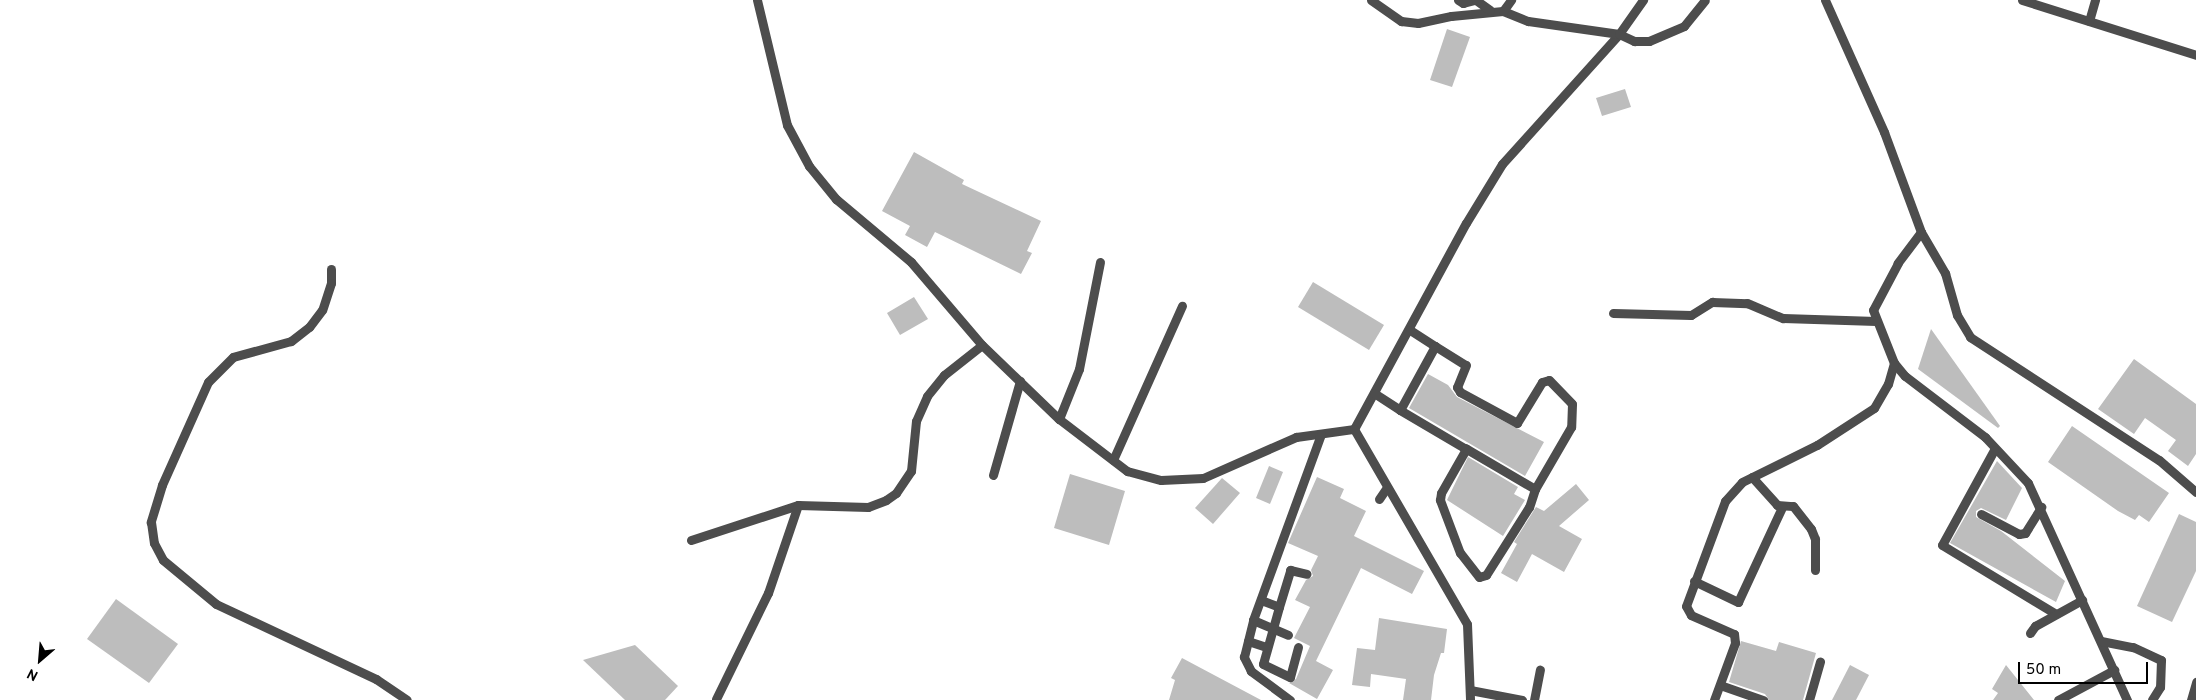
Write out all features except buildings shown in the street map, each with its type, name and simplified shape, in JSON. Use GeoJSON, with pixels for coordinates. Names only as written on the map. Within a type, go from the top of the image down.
{"type":"FeatureCollection","features":[{"type":"Feature","properties":{"kind":"street"},"geometry":{"type":"LineString","coordinates":[[757,0],[787,125],[809,166],[836,199],[911,262],[982,345],[1059,418],[1128,471],[1161,480],[1203,478],[1296,437],[1354,429]]}},
{"type":"Feature","properties":{"kind":"street"},"geometry":{"type":"LineString","coordinates":[[1371,0],[1401,21],[1418,23],[1490,10],[1503,11],[1528,20],[1620,34],[1634,41],[1649,41],[1684,26],[1705,0]]}},
{"type":"Feature","properties":{"kind":"street"},"geometry":{"type":"LineString","coordinates":[[1458,0],[1463,3],[1475,0],[1490,10]]}},
{"type":"Feature","properties":{"kind":"street"},"geometry":{"type":"LineString","coordinates":[[1503,11],[1511,0]]}},
{"type":"Feature","properties":{"kind":"street"},"geometry":{"type":"LineString","coordinates":[[1354,429],[1410,330],[1466,223],[1502,164],[1620,34],[1642,0]]}},
{"type":"Feature","properties":{"kind":"street"},"geometry":{"type":"LineString","coordinates":[[1825,0],[1884,132],[1921,232],[1945,273],[1957,315],[1970,337],[2159,460],[2196,492]]}},
{"type":"Feature","properties":{"kind":"street"},"geometry":{"type":"LineString","coordinates":[[2022,0],[2196,55]]}},
{"type":"Feature","properties":{"kind":"street"},"geometry":{"type":"LineString","coordinates":[[2088,21],[2095,0]]}},
{"type":"Feature","properties":{"kind":"street"},"geometry":{"type":"LineString","coordinates":[[1921,232],[1898,263],[1873,310],[1894,363],[1905,376],[1985,437],[1994,450],[2028,482],[2127,700]]}},
{"type":"Feature","properties":{"kind":"street"},"geometry":{"type":"LineString","coordinates":[[1059,418],[1079,369],[1100,262]]}},
{"type":"Feature","properties":{"kind":"street"},"geometry":{"type":"LineString","coordinates":[[332,269],[331,283],[322,310],[309,327],[291,341],[233,358],[208,382],[162,485],[151,522],[154,543],[163,560],[216,604],[376,679],[407,700]]}},
{"type":"Feature","properties":{"kind":"street"},"geometry":{"type":"LineString","coordinates":[[1613,312],[1691,315],[1712,302],[1747,303],[1783,318],[1876,321]]}},
{"type":"Feature","properties":{"kind":"street"},"geometry":{"type":"LineString","coordinates":[[1113,460],[1182,306]]}},
{"type":"Feature","properties":{"kind":"street"},"geometry":{"type":"LineString","coordinates":[[1410,330],[1466,365],[1457,387],[1460,392],[1517,424],[1542,382],[1549,380],[1572,404],[1571,427],[1535,489],[1529,507],[1486,575],[1479,577],[1460,554],[1440,500],[1465,448]]}},
{"type":"Feature","properties":{"kind":"street"},"geometry":{"type":"LineString","coordinates":[[691,540],[798,506],[868,507],[896,493],[911,471],[916,421],[927,396],[944,376],[982,345]]}},
{"type":"Feature","properties":{"kind":"street"},"geometry":{"type":"LineString","coordinates":[[1400,410],[1434,346]]}},
{"type":"Feature","properties":{"kind":"street"},"geometry":{"type":"LineString","coordinates":[[1714,700],[1735,642],[1734,634],[1686,611],[1687,598],[1725,501],[1742,482],[1817,445],[1874,408],[1888,384],[1894,363]]}},
{"type":"Feature","properties":{"kind":"street"},"geometry":{"type":"LineString","coordinates":[[993,475],[1020,381]]}},
{"type":"Feature","properties":{"kind":"street"},"geometry":{"type":"LineString","coordinates":[[1374,393],[1535,489]]}},
{"type":"Feature","properties":{"kind":"street"},"geometry":{"type":"LineString","coordinates":[[1354,429],[1467,624],[1470,700]]}},
{"type":"Feature","properties":{"kind":"street"},"geometry":{"type":"LineString","coordinates":[[1290,700],[1251,671],[1244,657],[1260,600],[1321,434]]}},
{"type":"Feature","properties":{"kind":"street"},"geometry":{"type":"LineString","coordinates":[[1994,450],[1942,545],[2056,614]]}},
{"type":"Feature","properties":{"kind":"street"},"geometry":{"type":"LineString","coordinates":[[1752,477],[1768,498],[1782,507],[1793,506],[1811,529],[1815,539],[1815,570]]}},
{"type":"Feature","properties":{"kind":"street"},"geometry":{"type":"LineString","coordinates":[[1379,499],[1387,487]]}},
{"type":"Feature","properties":{"kind":"street"},"geometry":{"type":"LineString","coordinates":[[716,699],[768,593],[798,506]]}},
{"type":"Feature","properties":{"kind":"street"},"geometry":{"type":"LineString","coordinates":[[1694,581],[1738,602],[1782,507]]}},
{"type":"Feature","properties":{"kind":"street"},"geometry":{"type":"LineString","coordinates":[[1981,514],[2019,534],[2025,533],[2041,507]]}},
{"type":"Feature","properties":{"kind":"street"},"geometry":{"type":"LineString","coordinates":[[1298,647],[1287,678],[1263,664],[1266,647],[1290,570],[1307,574]]}},
{"type":"Feature","properties":{"kind":"street"},"geometry":{"type":"LineString","coordinates":[[1260,600],[1279,607]]}},
{"type":"Feature","properties":{"kind":"street"},"geometry":{"type":"LineString","coordinates":[[2030,633],[2035,626],[2082,600]]}},
{"type":"Feature","properties":{"kind":"street"},"geometry":{"type":"LineString","coordinates":[[1254,620],[1288,635]]}},
{"type":"Feature","properties":{"kind":"street"},"geometry":{"type":"LineString","coordinates":[[1248,641],[1266,647]]}},
{"type":"Feature","properties":{"kind":"street"},"geometry":{"type":"LineString","coordinates":[[2101,641],[2133,647],[2161,660],[2160,687],[2152,700]]}},
{"type":"Feature","properties":{"kind":"street"},"geometry":{"type":"LineString","coordinates":[[1809,700],[1820,662]]}},
{"type":"Feature","properties":{"kind":"street"},"geometry":{"type":"LineString","coordinates":[[1534,700],[1540,670]]}},
{"type":"Feature","properties":{"kind":"street"},"geometry":{"type":"LineString","coordinates":[[2058,700],[2114,670]]}},
{"type":"Feature","properties":{"kind":"street"},"geometry":{"type":"LineString","coordinates":[[2191,700],[2196,682]]}},
{"type":"Feature","properties":{"kind":"street"},"geometry":{"type":"LineString","coordinates":[[1720,686],[1763,700]]}},
{"type":"Feature","properties":{"kind":"street"},"geometry":{"type":"LineString","coordinates":[[1470,690],[1489,697],[1522,700]]}}]}
